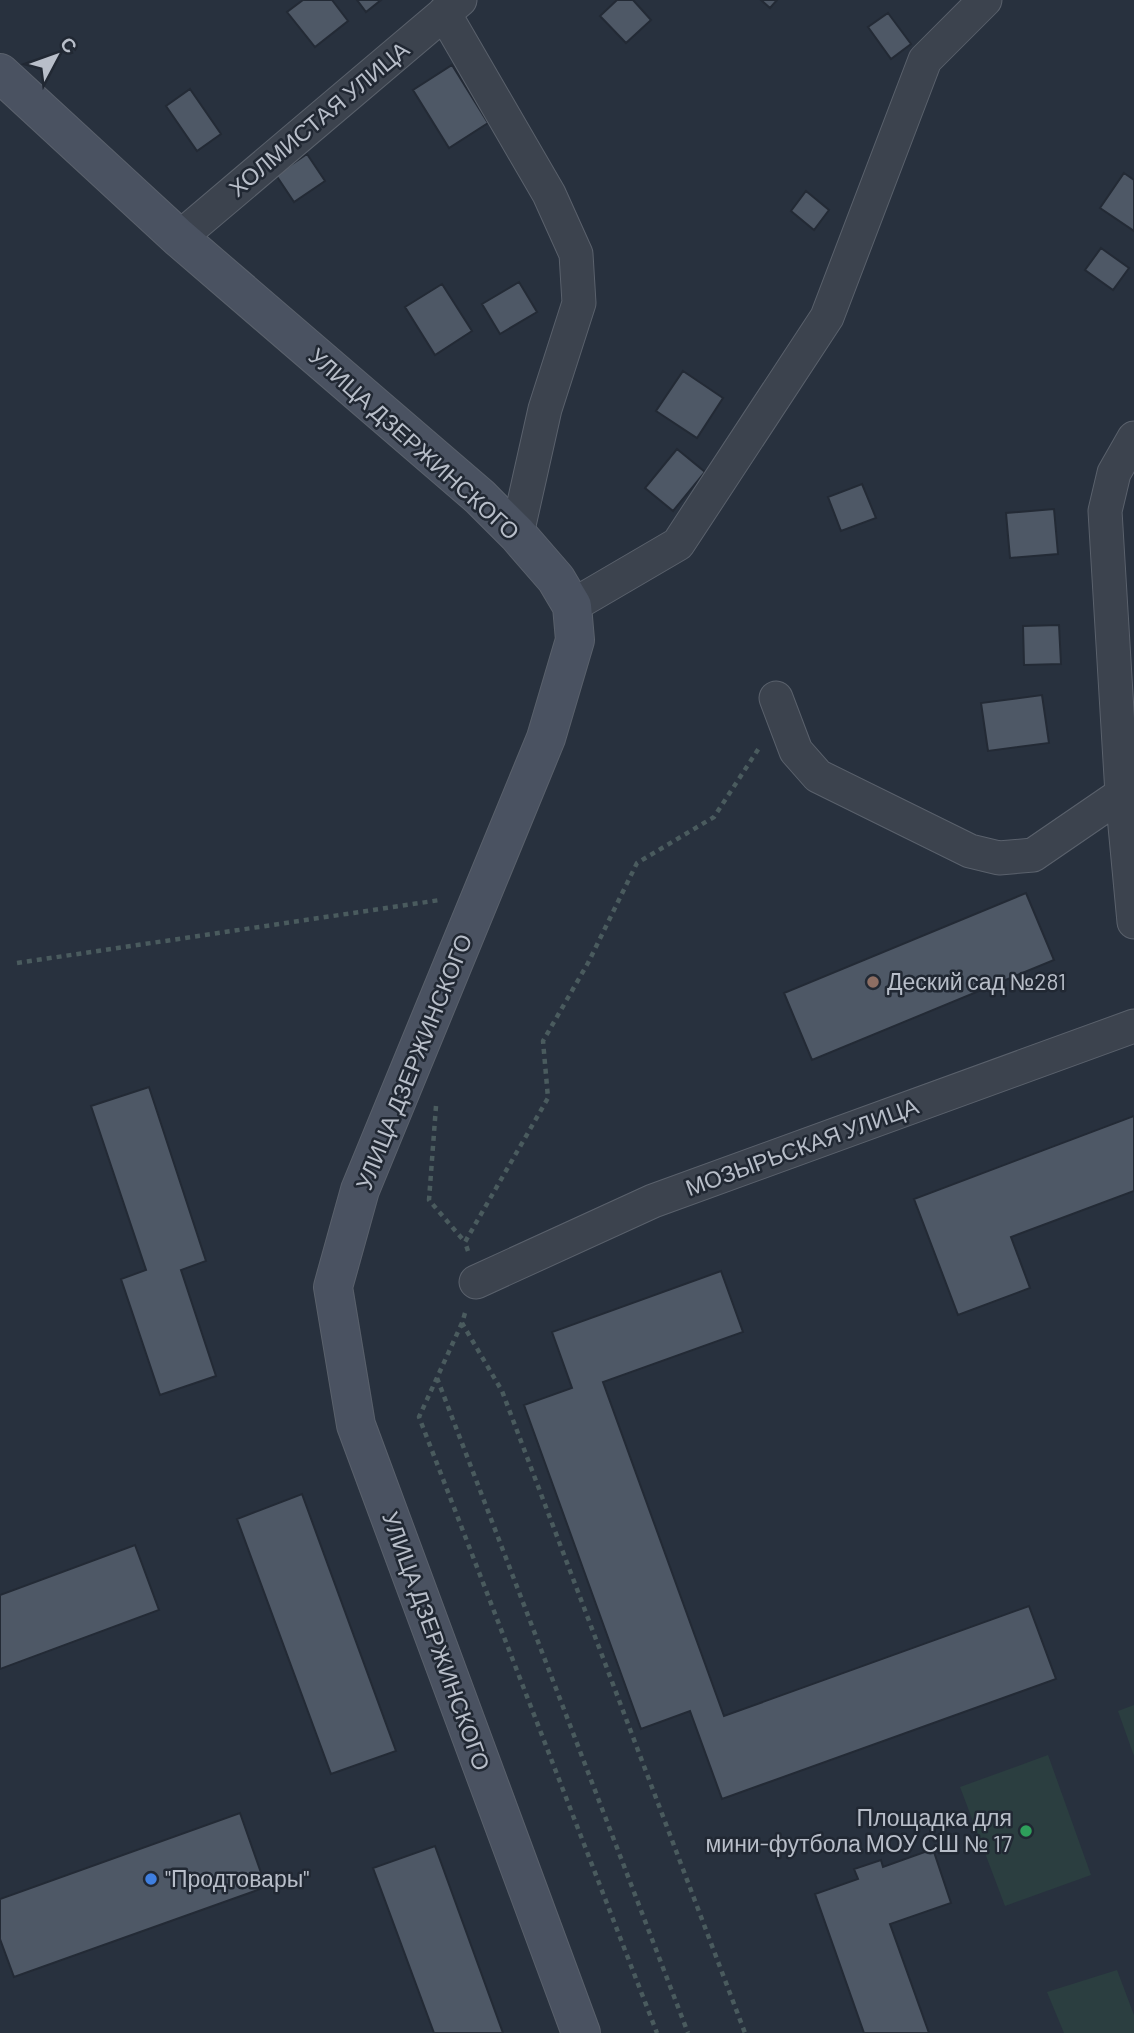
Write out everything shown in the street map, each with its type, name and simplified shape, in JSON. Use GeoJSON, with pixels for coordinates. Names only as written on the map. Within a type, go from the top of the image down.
{"type":"FeatureCollection","features":[{"type":"Feature","properties":{"kind":"street"},"geometry":{"type":"LineString","coordinates":[[572,606],[678,544],[827,317],[925,60],[985,0]]}},
{"type":"Feature","properties":{"kind":"street"},"geometry":{"type":"LineString","coordinates":[[452,7],[549,194],[576,254],[579,303],[545,409],[517,534]]}},
{"type":"Feature","properties":{"kind":"street","name":"ХОЛМИСТАЯ УЛИЦА"},"geometry":{"type":"LineString","coordinates":[[179,238],[452,7]]}},
{"type":"Feature","properties":{"kind":"street","name":"УЛИЦА ДЗЕРЖИНСКОГО"},"geometry":{"type":"LineString","coordinates":[[0,73],[179,238],[480,497],[556,579],[572,606],[575,640],[546,738],[360,1190],[333,1287],[356,1425],[581,2033]]}},
{"type":"Feature","properties":{"kind":"street"},"geometry":{"type":"LineString","coordinates":[[1134,438],[1114,473],[1105,511],[1122,794],[1134,922]]}},
{"type":"Feature","properties":{"kind":"street"},"geometry":{"type":"LineString","coordinates":[[779,708],[796,751],[818,776],[970,851],[999,858],[1033,855],[1122,794]]}},
{"type":"Feature","properties":{"kind":"street","name":"МОЗЫРЬСКАЯ УЛИЦА"},"geometry":{"type":"LineString","coordinates":[[476,1282],[653,1201],[1134,1026]]}},
{"type":"Feature","properties":{"kind":"path"},"geometry":{"type":"LineString","coordinates":[[465,1242],[548,1098],[542,1041],[588,963],[637,863],[713,817],[779,708]]}},
{"type":"Feature","properties":{"kind":"path"},"geometry":{"type":"LineString","coordinates":[[17,963],[482,894]]}},
{"type":"Feature","properties":{"kind":"path"},"geometry":{"type":"LineString","coordinates":[[437,1092],[429,1200],[465,1242],[476,1282],[461,1323],[419,1417],[657,2033]]}},
{"type":"Feature","properties":{"kind":"path"},"geometry":{"type":"LineString","coordinates":[[461,1323],[502,1391],[745,2033]]}},
{"type":"Feature","properties":{"kind":"path"},"geometry":{"type":"LineString","coordinates":[[437,1378],[688,2033]]}},
{"type":"Feature","properties":{"kind":"shaded area"},"geometry":{"type":"Polygon","coordinates":[[[1134,1705],[1134,1756],[1118,1711],[1134,1705]]]}},
{"type":"Feature","properties":{"kind":"shaded area","name":"Площадка для мини-футбола МОУ СШ № 17"},"geometry":{"type":"Polygon","coordinates":[[[1048,1755],[1091,1875],[1005,1906],[960,1787],[1048,1755]]]}},
{"type":"Feature","properties":{"kind":"shaded area"},"geometry":{"type":"Polygon","coordinates":[[[1117,1970],[1134,2015],[1134,2033],[1064,2033],[1047,1992],[1117,1970]]]}},
{"type":"Feature","properties":{"kind":"building"},"geometry":{"type":"Polygon","coordinates":[[[303,0],[332,0],[348,21],[315,47],[287,12],[303,0]]]}},
{"type":"Feature","properties":{"kind":"building"},"geometry":{"type":"Polygon","coordinates":[[[357,0],[381,0],[366,12],[357,0]]]}},
{"type":"Feature","properties":{"kind":"building"},"geometry":{"type":"Polygon","coordinates":[[[617,0],[633,0],[651,20],[626,43],[600,16],[617,0]]]}},
{"type":"Feature","properties":{"kind":"building"},"geometry":{"type":"Polygon","coordinates":[[[761,0],[777,0],[770,8],[761,0]]]}},
{"type":"Feature","properties":{"kind":"building"},"geometry":{"type":"Polygon","coordinates":[[[888,13],[911,44],[891,59],[868,27],[888,13]]]}},
{"type":"Feature","properties":{"kind":"building"},"geometry":{"type":"Polygon","coordinates":[[[452,65],[488,123],[449,148],[413,90],[452,65]]]}},
{"type":"Feature","properties":{"kind":"building"},"geometry":{"type":"Polygon","coordinates":[[[190,89],[221,134],[197,151],[166,106],[190,89]]]}},
{"type":"Feature","properties":{"kind":"building"},"geometry":{"type":"Polygon","coordinates":[[[307,154],[325,181],[294,202],[276,175],[307,154]]]}},
{"type":"Feature","properties":{"kind":"building"},"geometry":{"type":"Polygon","coordinates":[[[1124,173],[1134,180],[1134,231],[1100,208],[1124,173]]]}},
{"type":"Feature","properties":{"kind":"building"},"geometry":{"type":"Polygon","coordinates":[[[806,191],[829,210],[814,230],[791,211],[806,191]]]}},
{"type":"Feature","properties":{"kind":"building"},"geometry":{"type":"Polygon","coordinates":[[[1101,248],[1129,268],[1113,290],[1085,270],[1101,248]]]}},
{"type":"Feature","properties":{"kind":"building"},"geometry":{"type":"Polygon","coordinates":[[[519,282],[537,312],[500,334],[482,304],[519,282]]]}},
{"type":"Feature","properties":{"kind":"building"},"geometry":{"type":"Polygon","coordinates":[[[442,284],[472,331],[435,355],[405,307],[442,284]]]}},
{"type":"Feature","properties":{"kind":"building"},"geometry":{"type":"Polygon","coordinates":[[[683,371],[723,398],[697,438],[656,411],[683,371]]]}},
{"type":"Feature","properties":{"kind":"building"},"geometry":{"type":"Polygon","coordinates":[[[677,449],[705,472],[673,511],[645,488],[677,449]]]}},
{"type":"Feature","properties":{"kind":"building"},"geometry":{"type":"Polygon","coordinates":[[[862,484],[876,518],[841,531],[828,497],[862,484]]]}},
{"type":"Feature","properties":{"kind":"building"},"geometry":{"type":"Polygon","coordinates":[[[1054,509],[1058,554],[1010,558],[1006,513],[1054,509]]]}},
{"type":"Feature","properties":{"kind":"building"},"geometry":{"type":"Polygon","coordinates":[[[1059,625],[1061,664],[1024,665],[1023,626],[1059,625]]]}},
{"type":"Feature","properties":{"kind":"building"},"geometry":{"type":"Polygon","coordinates":[[[1042,695],[1049,743],[988,751],[981,703],[1042,695]]]}},
{"type":"Feature","properties":{"kind":"building"},"geometry":{"type":"Polygon","coordinates":[[[1026,893],[1054,960],[812,1060],[784,993],[1026,893]]]}},
{"type":"Feature","properties":{"kind":"building"},"geometry":{"type":"Polygon","coordinates":[[[149,1087],[206,1261],[181,1270],[216,1376],[160,1395],[121,1279],[146,1270],[91,1106],[149,1087]]]}},
{"type":"Feature","properties":{"kind":"building"},"geometry":{"type":"Polygon","coordinates":[[[1134,1116],[1134,1191],[1011,1237],[1030,1288],[958,1315],[914,1199],[1134,1116]]]}},
{"type":"Feature","properties":{"kind":"building"},"geometry":{"type":"Polygon","coordinates":[[[721,1271],[743,1332],[603,1382],[724,1716],[1029,1606],[1056,1679],[722,1799],[690,1711],[641,1729],[524,1405],[572,1388],[552,1332],[721,1271]]]}},
{"type":"Feature","properties":{"kind":"building"},"geometry":{"type":"Polygon","coordinates":[[[302,1494],[396,1751],[331,1774],[237,1519],[302,1494]]]}},
{"type":"Feature","properties":{"kind":"building"},"geometry":{"type":"Polygon","coordinates":[[[135,1545],[159,1610],[0,1669],[0,1595],[135,1545]]]}},
{"type":"Feature","properties":{"kind":"building"},"geometry":{"type":"Polygon","coordinates":[[[240,1813],[266,1887],[14,1977],[0,1939],[0,1899],[240,1813]]]}},
{"type":"Feature","properties":{"kind":"building"},"geometry":{"type":"Polygon","coordinates":[[[435,1846],[503,2033],[434,2033],[373,1868],[435,1846]]]}},
{"type":"Feature","properties":{"kind":"building"},"geometry":{"type":"Polygon","coordinates":[[[933,1849],[951,1903],[890,1924],[929,2033],[864,2033],[815,1894],[858,1879],[854,1869],[881,1860],[883,1867],[933,1849]]]}},
{"type":"Feature","properties":{"kind":"place","name":"Деский сад №281"},"geometry":{"type":"Point","coordinates":[873,982]}},
{"type":"Feature","properties":{"kind":"place","name":"Площадка для мини-футбола МОУ СШ № 17"},"geometry":{"type":"Point","coordinates":[1026,1831]}},
{"type":"Feature","properties":{"kind":"place","name":"\"Продтовары\""},"geometry":{"type":"Point","coordinates":[151,1879]}}]}
